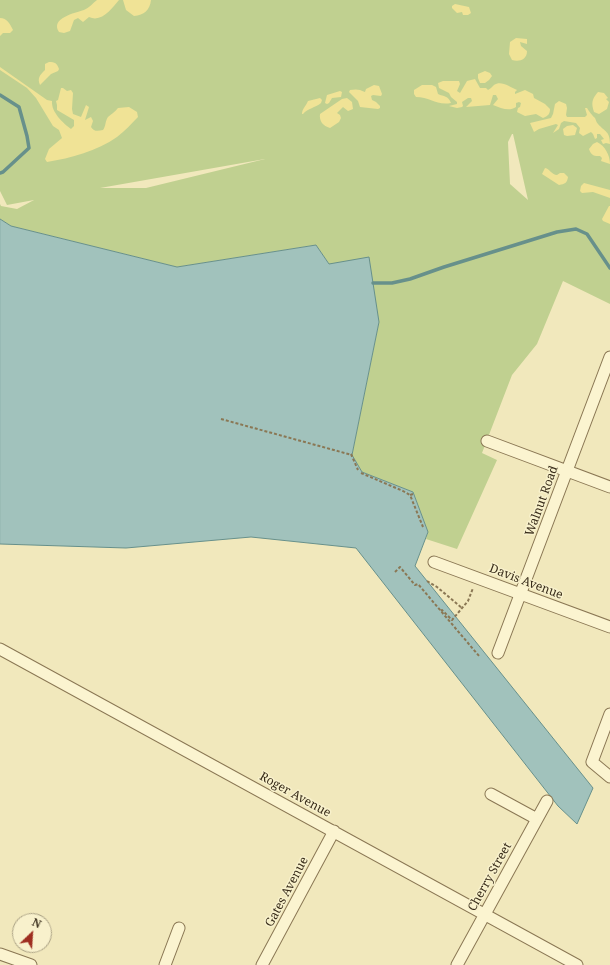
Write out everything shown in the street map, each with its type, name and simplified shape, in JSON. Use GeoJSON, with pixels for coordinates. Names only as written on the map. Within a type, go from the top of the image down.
{"type":"FeatureCollection","features":[{"type":"Feature","properties":{"kind":"street","name":"Walnut Road"},"geometry":{"type":"LineString","coordinates":[[498,653],[610,357]]}},
{"type":"Feature","properties":{"kind":"street"},"geometry":{"type":"LineString","coordinates":[[487,441],[610,486]]}},
{"type":"Feature","properties":{"kind":"street","name":"Davis Avenue"},"geometry":{"type":"LineString","coordinates":[[434,562],[610,628]]}},
{"type":"Feature","properties":{"kind":"street","name":"Roger Avenue"},"geometry":{"type":"LineString","coordinates":[[0,649],[577,965]]}},
{"type":"Feature","properties":{"kind":"street"},"geometry":{"type":"LineString","coordinates":[[608,776],[592,762],[610,714]]}},
{"type":"Feature","properties":{"kind":"street"},"geometry":{"type":"LineString","coordinates":[[491,794],[536,819]]}},
{"type":"Feature","properties":{"kind":"street","name":"Cherry Street"},"geometry":{"type":"LineString","coordinates":[[457,965],[547,801]]}},
{"type":"Feature","properties":{"kind":"street","name":"Gates Avenue"},"geometry":{"type":"LineString","coordinates":[[262,965],[334,831]]}},
{"type":"Feature","properties":{"kind":"street"},"geometry":{"type":"LineString","coordinates":[[165,965],[179,928]]}},
{"type":"Feature","properties":{"kind":"street"},"geometry":{"type":"LineString","coordinates":[[0,954],[31,965]]}},
{"type":"Feature","properties":{"kind":"path"},"geometry":{"type":"LineString","coordinates":[[221,419],[352,454],[358,470]]}},
{"type":"Feature","properties":{"kind":"path"},"geometry":{"type":"LineString","coordinates":[[361,473],[410,495],[423,527]]}},
{"type":"Feature","properties":{"kind":"path"},"geometry":{"type":"LineString","coordinates":[[395,572],[400,567],[415,585],[418,584],[479,656]]}},
{"type":"Feature","properties":{"kind":"path"},"geometry":{"type":"LineString","coordinates":[[441,611],[442,610],[452,620],[468,601],[477,578]]}},
{"type":"Feature","properties":{"kind":"path"},"geometry":{"type":"LineString","coordinates":[[427,582],[437,587],[462,608]]}},
{"type":"Feature","properties":{"kind":"green space"},"geometry":{"type":"Polygon","coordinates":[[[0,0],[610,0],[610,304],[563,281],[537,344],[512,375],[482,453],[497,460],[457,549],[426,539],[428,532],[413,492],[362,472],[352,455],[379,322],[329,264],[316,245],[177,267],[11,226],[0,219],[0,204],[1,206],[17,209],[34,200],[7,205],[0,191],[0,0]],[[513,134],[508,142],[510,184],[528,200],[513,134]],[[265,159],[100,188],[146,188],[265,159]]]}},
{"type":"Feature","properties":{"kind":"sand"},"geometry":{"type":"Polygon","coordinates":[[[97,0],[119,0],[106,14],[98,18],[89,17],[83,22],[78,18],[74,20],[70,31],[64,33],[59,32],[57,27],[61,20],[86,9],[97,0]]]}},
{"type":"Feature","properties":{"kind":"sand"},"geometry":{"type":"Polygon","coordinates":[[[123,0],[151,0],[146,11],[134,16],[126,10],[123,0]]]}},
{"type":"Feature","properties":{"kind":"sand"},"geometry":{"type":"Polygon","coordinates":[[[455,4],[469,7],[471,13],[468,15],[463,15],[462,12],[457,13],[452,8],[455,4]]]}},
{"type":"Feature","properties":{"kind":"sand"},"geometry":{"type":"Polygon","coordinates":[[[0,18],[5,19],[13,30],[10,33],[3,33],[0,36],[0,18]]]}},
{"type":"Feature","properties":{"kind":"sand"},"geometry":{"type":"Polygon","coordinates":[[[516,38],[527,39],[527,44],[520,42],[521,46],[527,51],[527,54],[522,60],[517,61],[512,60],[509,54],[510,42],[516,38]]]}},
{"type":"Feature","properties":{"kind":"sand"},"geometry":{"type":"Polygon","coordinates":[[[49,62],[56,63],[59,69],[51,74],[40,85],[39,80],[45,70],[45,64],[49,62]]]}},
{"type":"Feature","properties":{"kind":"sand"},"geometry":{"type":"Polygon","coordinates":[[[0,67],[47,100],[52,101],[55,113],[71,129],[74,126],[74,120],[57,110],[56,101],[58,100],[61,88],[67,91],[71,90],[73,93],[73,114],[81,117],[86,105],[89,107],[85,120],[91,117],[93,121],[91,127],[92,129],[98,131],[103,130],[108,117],[118,108],[129,107],[137,112],[138,117],[120,135],[101,146],[74,156],[47,162],[45,159],[49,149],[62,138],[59,130],[53,126],[36,98],[27,88],[0,70],[0,67]]]}},
{"type":"Feature","properties":{"kind":"sand"},"geometry":{"type":"Polygon","coordinates":[[[485,71],[490,73],[492,76],[485,83],[480,83],[478,74],[485,71]]]}},
{"type":"Feature","properties":{"kind":"sand"},"geometry":{"type":"Polygon","coordinates":[[[475,79],[480,88],[486,88],[488,90],[494,85],[500,83],[506,84],[517,90],[515,94],[525,90],[533,94],[534,98],[545,104],[550,109],[549,114],[543,118],[536,114],[525,116],[517,112],[521,103],[519,102],[516,103],[516,107],[511,109],[505,109],[493,105],[498,99],[496,95],[493,95],[490,105],[466,107],[472,101],[471,98],[468,98],[462,102],[462,107],[457,108],[449,106],[457,104],[457,102],[449,93],[439,88],[438,83],[443,81],[459,81],[460,84],[457,91],[460,93],[467,81],[475,79]]]}},
{"type":"Feature","properties":{"kind":"sand"},"geometry":{"type":"Polygon","coordinates":[[[374,85],[379,86],[382,94],[381,96],[371,96],[372,100],[380,106],[380,108],[360,107],[358,101],[349,92],[350,90],[361,90],[365,92],[366,89],[374,85]]]}},
{"type":"Feature","properties":{"kind":"sand"},"geometry":{"type":"Polygon","coordinates":[[[422,85],[432,85],[436,87],[438,94],[447,97],[451,103],[446,104],[416,97],[414,90],[422,85]]]}},
{"type":"Feature","properties":{"kind":"sand"},"geometry":{"type":"Polygon","coordinates":[[[340,91],[342,92],[341,97],[332,98],[329,103],[325,103],[327,95],[340,91]]]}},
{"type":"Feature","properties":{"kind":"sand"},"geometry":{"type":"Polygon","coordinates":[[[598,92],[604,93],[609,102],[607,109],[599,114],[594,112],[592,104],[594,97],[598,92]]]}},
{"type":"Feature","properties":{"kind":"sand"},"geometry":{"type":"Polygon","coordinates":[[[320,98],[322,100],[321,103],[302,114],[308,101],[320,98]]]}},
{"type":"Feature","properties":{"kind":"sand"},"geometry":{"type":"Polygon","coordinates":[[[347,98],[352,102],[353,109],[348,111],[343,107],[337,113],[341,118],[339,122],[330,128],[323,125],[320,119],[320,114],[342,99],[347,98]]]}},
{"type":"Feature","properties":{"kind":"sand"},"geometry":{"type":"Polygon","coordinates":[[[559,101],[566,104],[567,117],[585,117],[587,115],[585,108],[587,108],[597,123],[607,132],[610,144],[603,144],[601,140],[604,139],[600,134],[597,134],[597,138],[595,139],[591,132],[583,136],[579,133],[580,128],[576,123],[564,121],[561,123],[559,129],[553,133],[558,125],[556,124],[534,132],[530,123],[551,118],[555,104],[559,101]]]}},
{"type":"Feature","properties":{"kind":"sand"},"geometry":{"type":"Polygon","coordinates":[[[573,125],[577,128],[575,135],[564,135],[563,129],[567,126],[573,125]]]}},
{"type":"Feature","properties":{"kind":"sand"},"geometry":{"type":"Polygon","coordinates":[[[597,142],[606,151],[610,164],[601,161],[602,158],[600,156],[595,156],[591,153],[589,149],[597,142]]]}},
{"type":"Feature","properties":{"kind":"sand"},"geometry":{"type":"Polygon","coordinates":[[[545,168],[555,175],[564,173],[568,177],[566,182],[559,185],[542,174],[545,168]]]}},
{"type":"Feature","properties":{"kind":"sand"},"geometry":{"type":"Polygon","coordinates":[[[584,183],[610,190],[610,198],[593,192],[582,193],[580,191],[581,186],[584,183]]]}},
{"type":"Feature","properties":{"kind":"sand"},"geometry":{"type":"Polygon","coordinates":[[[610,206],[610,224],[602,219],[610,206]]]}},
{"type":"Feature","properties":{"kind":"water"},"geometry":{"type":"Polygon","coordinates":[[[0,219],[11,226],[177,267],[316,245],[329,264],[369,257],[379,322],[352,455],[362,472],[413,492],[428,532],[415,566],[593,788],[577,824],[558,806],[356,548],[251,537],[126,548],[0,544],[0,219]]]}},
{"type":"Feature","properties":{"kind":"waterway"},"geometry":{"type":"LineString","coordinates":[[0,95],[19,107],[29,148],[3,172],[0,173]]}},
{"type":"Feature","properties":{"kind":"waterway"},"geometry":{"type":"LineString","coordinates":[[373,283],[392,283],[410,279],[557,232],[576,229],[587,234],[610,268]]}}]}
